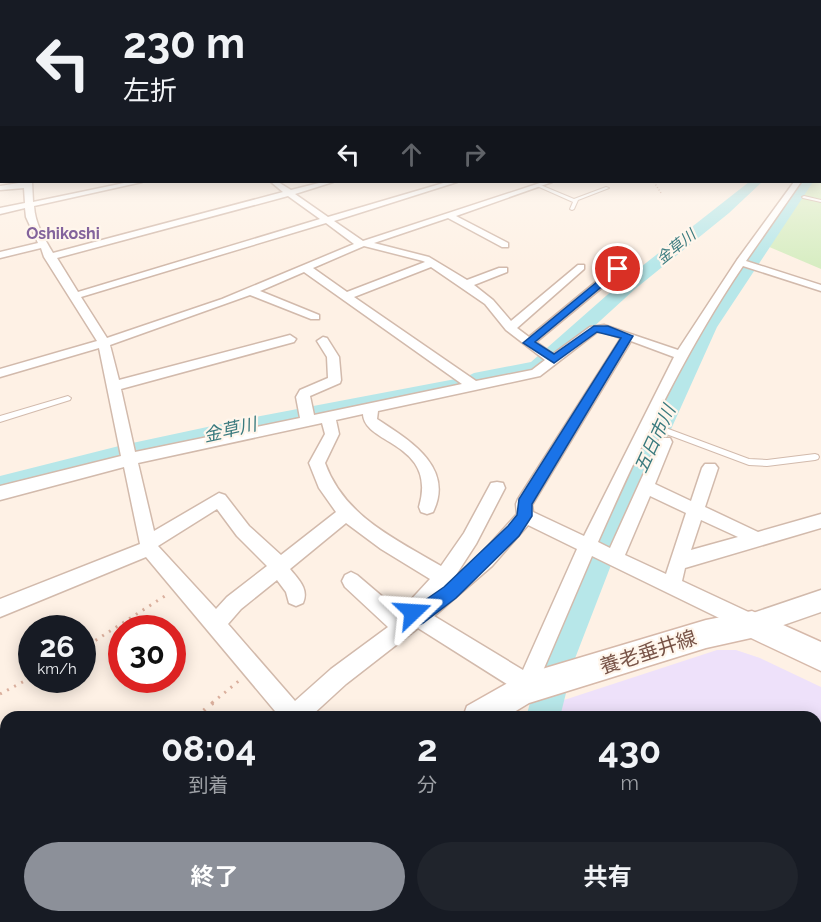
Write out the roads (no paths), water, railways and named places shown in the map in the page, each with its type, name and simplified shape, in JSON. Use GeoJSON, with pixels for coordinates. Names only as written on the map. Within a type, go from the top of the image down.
{"type":"FeatureCollection","features":[{"type":"Feature","properties":{"kind":"main road","name":"養老垂井線"},"geometry":{"type":"LineString","coordinates":[[488,711],[531,686],[577,675],[706,634],[752,624]]}},
{"type":"Feature","properties":{"kind":"main road"},"geometry":{"type":"LineString","coordinates":[[752,624],[821,657]]}},
{"type":"Feature","properties":{"kind":"street"},"geometry":{"type":"LineString","coordinates":[[0,188],[30,183],[30,217],[42,244],[104,343],[148,545],[289,711]]}},
{"type":"Feature","properties":{"kind":"street"},"geometry":{"type":"LineString","coordinates":[[0,211],[133,183]]}},
{"type":"Feature","properties":{"kind":"street"},"geometry":{"type":"LineString","coordinates":[[276,183],[362,244],[406,253],[432,263],[467,284],[489,302],[510,328],[550,357]]}},
{"type":"Feature","properties":{"kind":"street"},"geometry":{"type":"LineString","coordinates":[[50,257],[326,183]]}},
{"type":"Feature","properties":{"kind":"street"},"geometry":{"type":"LineString","coordinates":[[74,296],[450,183]]}},
{"type":"Feature","properties":{"kind":"street"},"geometry":{"type":"LineString","coordinates":[[0,373],[104,343],[251,291],[362,244],[545,183]]}},
{"type":"Feature","properties":{"kind":"street"},"geometry":{"type":"LineString","coordinates":[[351,581],[376,600],[380,608],[531,686],[586,546],[681,355],[740,262],[797,183]]}},
{"type":"Feature","properties":{"kind":"street"},"geometry":{"type":"LineString","coordinates":[[449,215],[505,245]]}},
{"type":"Feature","properties":{"kind":"street"},"geometry":{"type":"LineString","coordinates":[[0,255],[42,244]]}},
{"type":"Feature","properties":{"kind":"street"},"geometry":{"type":"LineString","coordinates":[[740,262],[821,288]]}},
{"type":"Feature","properties":{"kind":"street"},"geometry":{"type":"LineString","coordinates":[[346,296],[432,263]]}},
{"type":"Feature","properties":{"kind":"street"},"geometry":{"type":"LineString","coordinates":[[510,328],[581,267]]}},
{"type":"Feature","properties":{"kind":"street"},"geometry":{"type":"LineString","coordinates":[[307,269],[474,386]]}},
{"type":"Feature","properties":{"kind":"street"},"geometry":{"type":"LineString","coordinates":[[528,343],[618,269]]}},
{"type":"Feature","properties":{"kind":"street"},"geometry":{"type":"LineString","coordinates":[[467,284],[503,270]]}},
{"type":"Feature","properties":{"kind":"street"},"geometry":{"type":"LineString","coordinates":[[251,291],[315,317]]}},
{"type":"Feature","properties":{"kind":"street"},"geometry":{"type":"LineString","coordinates":[[0,493],[307,417],[328,417],[536,373],[550,357],[594,329],[604,328],[681,355]]}},
{"type":"Feature","properties":{"kind":"street"},"geometry":{"type":"LineString","coordinates":[[301,711],[344,672],[450,592],[482,564],[514,531],[525,516],[524,504],[628,336]]}},
{"type":"Feature","properties":{"kind":"street"},"geometry":{"type":"LineString","coordinates":[[114,386],[290,339]]}},
{"type":"Feature","properties":{"kind":"street"},"geometry":{"type":"LineString","coordinates":[[307,417],[303,397],[305,393],[335,380],[333,357],[323,340]]}},
{"type":"Feature","properties":{"kind":"street"},"geometry":{"type":"LineString","coordinates":[[370,408],[372,422],[411,450],[426,464],[432,482],[427,507]]}},
{"type":"Feature","properties":{"kind":"street"},"geometry":{"type":"LineString","coordinates":[[328,417],[332,434],[317,462],[321,480],[347,513],[370,531],[444,578]]}},
{"type":"Feature","properties":{"kind":"street"},"geometry":{"type":"LineString","coordinates":[[614,560],[665,442]]}},
{"type":"Feature","properties":{"kind":"street"},"geometry":{"type":"LineString","coordinates":[[672,586],[710,468]]}},
{"type":"Feature","properties":{"kind":"street"},"geometry":{"type":"LineString","coordinates":[[645,487],[746,533],[756,540]]}},
{"type":"Feature","properties":{"kind":"street"},"geometry":{"type":"LineString","coordinates":[[410,622],[413,612],[444,578],[469,542],[497,488]]}},
{"type":"Feature","properties":{"kind":"street"},"geometry":{"type":"LineString","coordinates":[[0,608],[148,545],[219,500],[243,531],[279,567],[295,590],[296,597]]}},
{"type":"Feature","properties":{"kind":"street"},"geometry":{"type":"LineString","coordinates":[[215,624],[234,603],[347,513]]}},
{"type":"Feature","properties":{"kind":"street"},"geometry":{"type":"LineString","coordinates":[[525,516],[752,624],[821,601]]}},
{"type":"Feature","properties":{"kind":"street"},"geometry":{"type":"LineString","coordinates":[[678,562],[821,521]]}},
{"type":"Feature","properties":{"kind":"lane"},"geometry":{"type":"LineString","coordinates":[[538,185],[575,201]]}},
{"type":"Feature","properties":{"kind":"lane"},"geometry":{"type":"LineString","coordinates":[[572,209],[576,198],[607,188]]}},
{"type":"Feature","properties":{"kind":"lane"},"geometry":{"type":"LineString","coordinates":[[804,197],[821,201]]}},
{"type":"Feature","properties":{"kind":"lane"},"geometry":{"type":"LineString","coordinates":[[0,419],[68,398]]}},
{"type":"Feature","properties":{"kind":"lane"},"geometry":{"type":"LineString","coordinates":[[647,424],[749,462],[767,463],[815,457]]}},
{"type":"Feature","properties":{"kind":"waterway","name":"金草川"},"geometry":{"type":"LineString","coordinates":[[474,380],[537,367],[629,285],[755,183]]}},
{"type":"Feature","properties":{"kind":"waterway","name":"五日市川"},"geometry":{"type":"LineString","coordinates":[[545,711],[558,661],[604,547],[708,327],[806,183]]}},
{"type":"Feature","properties":{"kind":"waterway","name":"金草川"},"geometry":{"type":"LineString","coordinates":[[0,486],[123,454],[462,383]]}},
{"type":"Feature","properties":{"kind":"district","name":"Oshikoshi"},"geometry":{"type":"Point","coordinates":[63,233]}}]}
